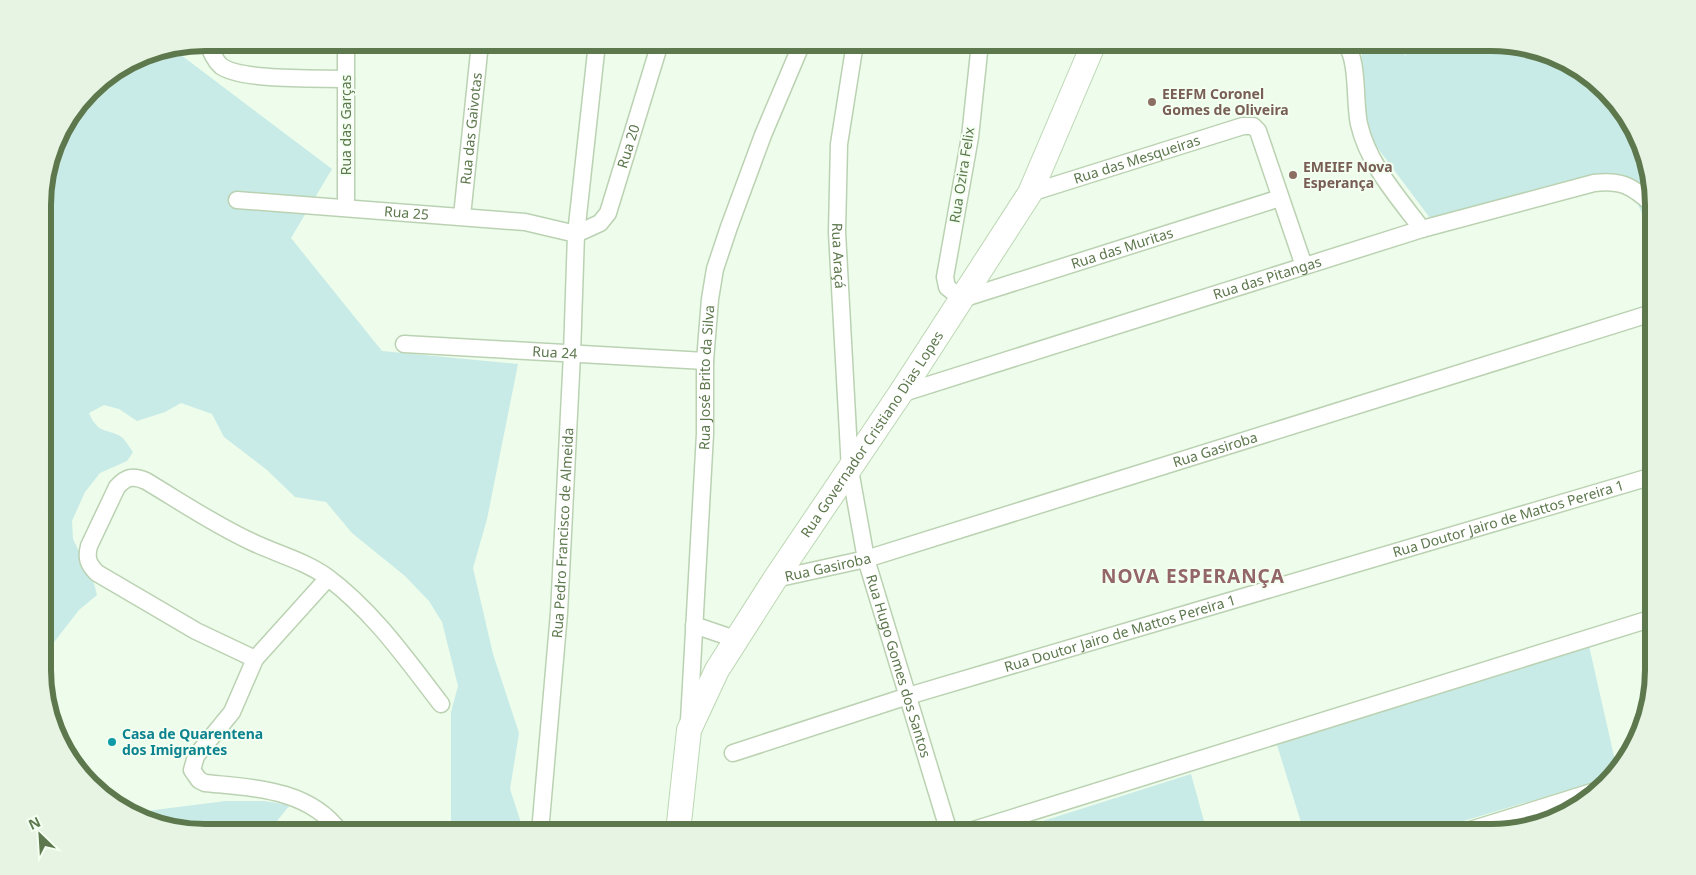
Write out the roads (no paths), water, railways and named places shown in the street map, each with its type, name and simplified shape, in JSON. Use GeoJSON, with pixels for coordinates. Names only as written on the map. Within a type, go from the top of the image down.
{"type":"FeatureCollection","features":[{"type":"Feature","properties":{"kind":"street","name":"Rua Araçá"},"geometry":{"type":"LineString","coordinates":[[850,470],[837,232],[839,144],[854,51]]}},
{"type":"Feature","properties":{"kind":"street","name":"Rua Ozira Felix"},"geometry":{"type":"LineString","coordinates":[[962,299],[947,287],[945,277],[970,137],[979,51]]}},
{"type":"Feature","properties":{"kind":"street","name":"Rua Governador Cristiano Dias Lopes"},"geometry":{"type":"LineString","coordinates":[[679,824],[689,730],[717,670],[735,639],[850,470],[1030,193],[1090,51]]}},
{"type":"Feature","properties":{"kind":"street"},"geometry":{"type":"LineString","coordinates":[[1350,51],[1352,56],[1359,126],[1371,156],[1389,186],[1422,228]]}},
{"type":"Feature","properties":{"kind":"street"},"geometry":{"type":"LineString","coordinates":[[212,52],[215,60],[222,67],[250,75],[346,79]]}},
{"type":"Feature","properties":{"kind":"street","name":"Rua das Garças"},"geometry":{"type":"LineString","coordinates":[[346,52],[346,207]]}},
{"type":"Feature","properties":{"kind":"street","name":"Rua das Gaivotas"},"geometry":{"type":"LineString","coordinates":[[462,216],[479,52]]}},
{"type":"Feature","properties":{"kind":"street","name":"Rua Pedro Francisco de Almeida"},"geometry":{"type":"LineString","coordinates":[[541,824],[559,613],[576,234],[596,52]]}},
{"type":"Feature","properties":{"kind":"street","name":"Rua 20"},"geometry":{"type":"LineString","coordinates":[[576,234],[600,222],[608,213],[657,52]]}},
{"type":"Feature","properties":{"kind":"street","name":"Rua José Brito da Silva"},"geometry":{"type":"LineString","coordinates":[[689,730],[705,434],[705,361],[715,269],[763,135],[798,52]]}},
{"type":"Feature","properties":{"kind":"street","name":"Rua das Mesqueiras"},"geometry":{"type":"LineString","coordinates":[[1030,193],[1244,126],[1254,126],[1258,131],[1280,198]]}},
{"type":"Feature","properties":{"kind":"street","name":"Rua das Pitangas"},"geometry":{"type":"LineString","coordinates":[[900,394],[1422,228],[1594,183],[1611,181],[1624,184],[1636,190],[1644,197]]}},
{"type":"Feature","properties":{"kind":"street"},"geometry":{"type":"LineString","coordinates":[[1280,198],[1304,266]]}},
{"type":"Feature","properties":{"kind":"street","name":"Rua das Muritas"},"geometry":{"type":"LineString","coordinates":[[962,299],[1280,198]]}},
{"type":"Feature","properties":{"kind":"street","name":"Rua 25"},"geometry":{"type":"LineString","coordinates":[[237,200],[525,222],[576,234]]}},
{"type":"Feature","properties":{"kind":"street","name":"Rua Gasiroba"},"geometry":{"type":"LineString","coordinates":[[775,579],[866,559],[1645,315]]}},
{"type":"Feature","properties":{"kind":"street","name":"Rua 24"},"geometry":{"type":"LineString","coordinates":[[404,344],[705,361]]}},
{"type":"Feature","properties":{"kind":"street","name":"Rua Hugo Gomes dos Santos"},"geometry":{"type":"LineString","coordinates":[[850,470],[866,559],[946,823]]}},
{"type":"Feature","properties":{"kind":"street"},"geometry":{"type":"LineString","coordinates":[[256,658],[196,631],[97,573],[90,565],[86,556],[89,546],[116,487],[130,477],[142,479],[220,526],[315,569],[328,578],[375,623],[442,704]]}},
{"type":"Feature","properties":{"kind":"street","name":"Rua Doutor Jairo de Mattos Pereira 1"},"geometry":{"type":"LineString","coordinates":[[733,753],[908,696],[1645,478]]}},
{"type":"Feature","properties":{"kind":"street"},"geometry":{"type":"LineString","coordinates":[[328,578],[256,658],[232,712],[196,756],[192,770],[194,775],[206,783],[278,792],[302,800],[318,810],[332,824]]}},
{"type":"Feature","properties":{"kind":"street"},"geometry":{"type":"LineString","coordinates":[[995,823],[1645,620]]}},
{"type":"Feature","properties":{"kind":"street"},"geometry":{"type":"LineString","coordinates":[[694,625],[735,639]]}},
{"type":"Feature","properties":{"kind":"street"},"geometry":{"type":"LineString","coordinates":[[1493,823],[1578,796]]}},
{"type":"Feature","properties":{"kind":"place","name":"EEEFM Coronel Gomes de Oliveira"},"geometry":{"type":"Point","coordinates":[1152,102]}},
{"type":"Feature","properties":{"kind":"place","name":"EMEIEF Nova Esperança"},"geometry":{"type":"Point","coordinates":[1293,175]}},
{"type":"Feature","properties":{"kind":"place","name":"Casa de Quarentena dos Imigrantes"},"geometry":{"type":"Point","coordinates":[112,742]}},
{"type":"Feature","properties":{"kind":"district","name":"NOVA ESPERANÇA"},"geometry":{"type":"Point","coordinates":[1193,576]}}]}
